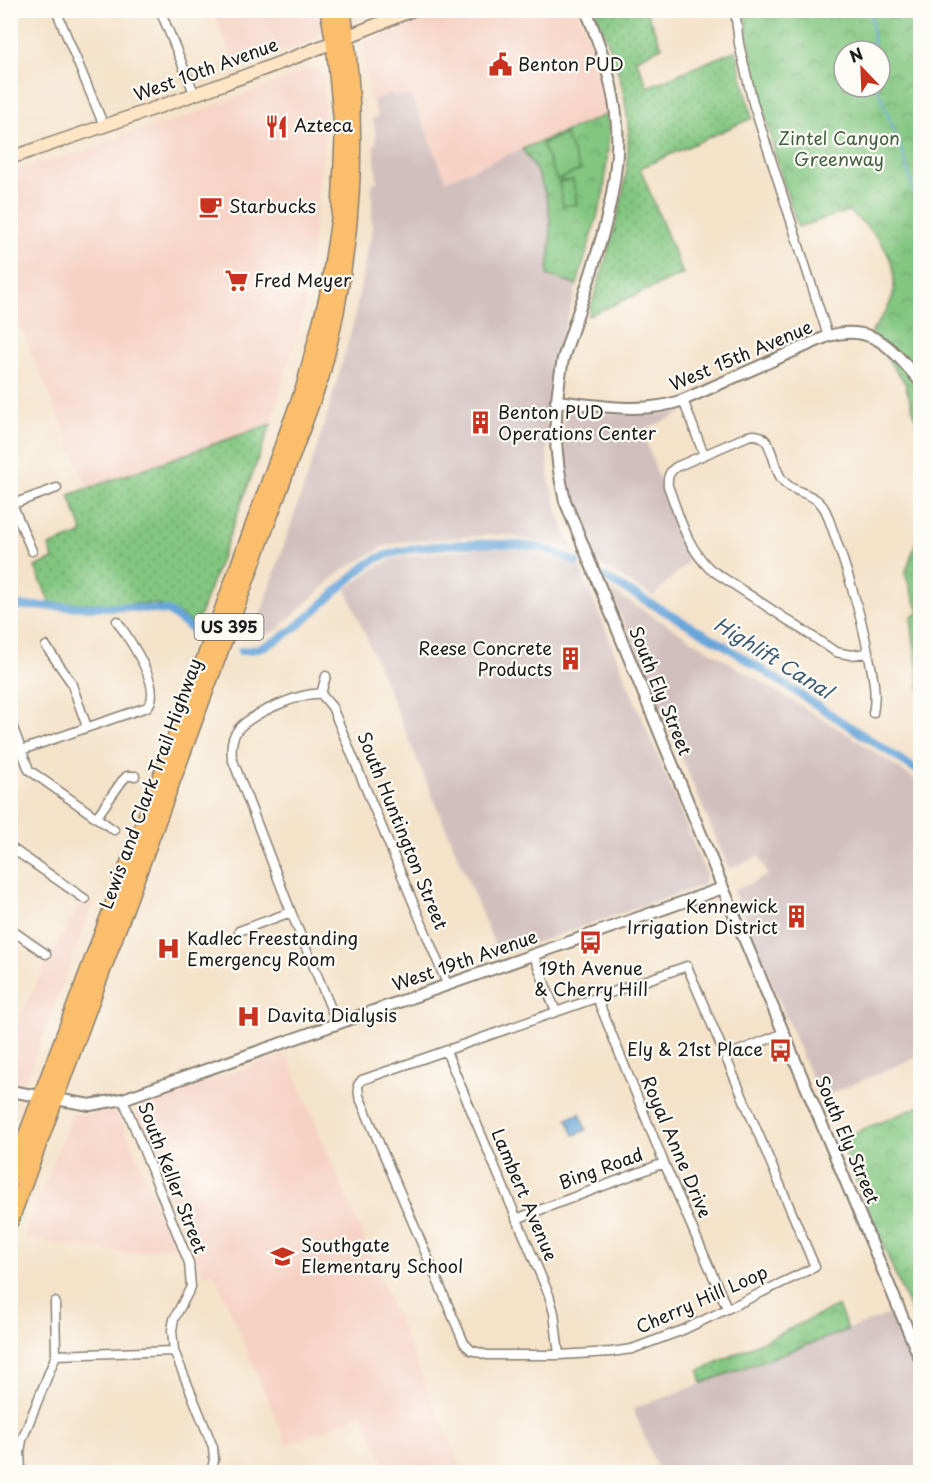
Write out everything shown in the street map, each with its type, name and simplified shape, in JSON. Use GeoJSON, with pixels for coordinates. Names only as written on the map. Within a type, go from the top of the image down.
{"type":"FeatureCollection","features":[{"type":"Feature","properties":{"kind":"highway","name":"US 395"},"geometry":{"type":"LineString","coordinates":[[328,10],[340,40]]}},
{"type":"Feature","properties":{"kind":"highway","name":"US 395"},"geometry":{"type":"LineString","coordinates":[[340,40],[343,10]]}},
{"type":"Feature","properties":{"kind":"highway","name":"Lewis and Clark Trail Highway"},"geometry":{"type":"LineString","coordinates":[[10,1179],[304,387],[327,298],[340,212],[344,137],[340,40]]}},
{"type":"Feature","properties":{"kind":"highway","name":"Lewis and Clark Trail Highway"},"geometry":{"type":"LineString","coordinates":[[10,1222],[57,1101],[321,377],[341,292],[353,197],[354,124],[340,40]]}},
{"type":"Feature","properties":{"kind":"main road","name":"West 10th Avenue"},"geometry":{"type":"LineString","coordinates":[[10,158],[195,95],[412,10]]}},
{"type":"Feature","properties":{"kind":"street"},"geometry":{"type":"LineString","coordinates":[[56,10],[104,126]]}},
{"type":"Feature","properties":{"kind":"street"},"geometry":{"type":"LineString","coordinates":[[160,10],[195,95]]}},
{"type":"Feature","properties":{"kind":"street","name":"South Ely Street"},"geometry":{"type":"LineString","coordinates":[[586,10],[603,54],[613,94],[617,124],[615,174],[606,218],[562,359],[554,425],[557,464],[572,522],[921,1359]]}},
{"type":"Feature","properties":{"kind":"street"},"geometry":{"type":"LineString","coordinates":[[735,10],[739,44],[753,103],[828,336]]}},
{"type":"Feature","properties":{"kind":"street","name":"West 15th Avenue"},"geometry":{"type":"LineString","coordinates":[[556,400],[645,408],[662,407],[683,400],[828,336],[850,332],[860,332],[875,338],[895,353],[921,381]]}},
{"type":"Feature","properties":{"kind":"street"},"geometry":{"type":"LineString","coordinates":[[683,400],[704,455]]}},
{"type":"Feature","properties":{"kind":"street"},"geometry":{"type":"LineString","coordinates":[[868,652],[850,655],[836,652],[710,569],[698,557],[689,542],[668,486],[668,476],[676,467],[748,436],[760,435],[767,441],[778,472],[786,484],[812,495],[825,509],[856,597],[868,652],[875,696],[873,713]]}},
{"type":"Feature","properties":{"kind":"street"},"geometry":{"type":"LineString","coordinates":[[32,551],[11,503],[57,488]]}},
{"type":"Feature","properties":{"kind":"street"},"geometry":{"type":"LineString","coordinates":[[10,754],[147,707],[153,697],[140,654],[117,621]]}},
{"type":"Feature","properties":{"kind":"street"},"geometry":{"type":"LineString","coordinates":[[46,646],[71,682],[87,727]]}},
{"type":"Feature","properties":{"kind":"street"},"geometry":{"type":"LineString","coordinates":[[326,676],[321,694],[307,694],[262,713],[242,725],[233,739],[232,758],[291,912],[337,1023]]}},
{"type":"Feature","properties":{"kind":"street","name":"South Huntington Street"},"geometry":{"type":"LineString","coordinates":[[321,694],[333,707],[447,984]]}},
{"type":"Feature","properties":{"kind":"street"},"geometry":{"type":"LineString","coordinates":[[10,720],[29,770],[114,831]]}},
{"type":"Feature","properties":{"kind":"street"},"geometry":{"type":"LineString","coordinates":[[96,818],[122,780],[127,776],[135,776]]}},
{"type":"Feature","properties":{"kind":"street"},"geometry":{"type":"LineString","coordinates":[[10,847],[85,899]]}},
{"type":"Feature","properties":{"kind":"street","name":"West 19th Avenue"},"geometry":{"type":"LineString","coordinates":[[10,1091],[90,1105],[123,1099],[723,888]]}},
{"type":"Feature","properties":{"kind":"street"},"geometry":{"type":"LineString","coordinates":[[239,931],[291,912]]}},
{"type":"Feature","properties":{"kind":"street"},"geometry":{"type":"LineString","coordinates":[[10,929],[46,954]]}},
{"type":"Feature","properties":{"kind":"street"},"geometry":{"type":"LineString","coordinates":[[533,954],[556,1012]]}},
{"type":"Feature","properties":{"kind":"street","name":"Cherry Hill Loop"},"geometry":{"type":"LineString","coordinates":[[687,966],[815,1267],[683,1330],[632,1349],[559,1355],[488,1355],[471,1350],[464,1343],[359,1096],[358,1085],[362,1080],[597,998],[687,966]]}},
{"type":"Feature","properties":{"kind":"street","name":"Royal Anne Drive"},"geometry":{"type":"LineString","coordinates":[[597,998],[664,1164],[727,1308]]}},
{"type":"Feature","properties":{"kind":"street"},"geometry":{"type":"LineString","coordinates":[[726,1056],[784,1033]]}},
{"type":"Feature","properties":{"kind":"street","name":"Lambert Avenue"},"geometry":{"type":"LineString","coordinates":[[446,1050],[552,1304],[559,1355]]}},
{"type":"Feature","properties":{"kind":"street","name":"South Keller Street"},"geometry":{"type":"LineString","coordinates":[[123,1099],[189,1263],[190,1287],[174,1319],[172,1330],[174,1351],[213,1447],[214,1460],[211,1473]]}},
{"type":"Feature","properties":{"kind":"street","name":"Bing Road"},"geometry":{"type":"LineString","coordinates":[[516,1219],[664,1164]]}},
{"type":"Feature","properties":{"kind":"street"},"geometry":{"type":"LineString","coordinates":[[21,1473],[22,1440],[56,1354],[55,1302]]}},
{"type":"Feature","properties":{"kind":"street"},"geometry":{"type":"LineString","coordinates":[[56,1354],[174,1351]]}},
{"type":"Feature","properties":{"kind":"shaded area"},"geometry":{"type":"Polygon","coordinates":[[[213,11],[320,11],[322,24],[320,34],[313,41],[236,67],[213,11]]]}},
{"type":"Feature","properties":{"kind":"shaded area"},"geometry":{"type":"Polygon","coordinates":[[[441,11],[577,11],[596,56],[608,114],[446,180],[412,97],[390,93],[373,101],[370,100],[363,44],[441,11]]]}},
{"type":"Feature","properties":{"kind":"shaded area"},"geometry":{"type":"Polygon","coordinates":[[[312,69],[324,73],[324,141],[314,230],[304,312],[271,424],[88,488],[11,303],[11,171],[93,149],[126,134],[170,123],[312,69]]]}},
{"type":"Feature","properties":{"kind":"shaded area"},"geometry":{"type":"Polygon","coordinates":[[[390,93],[412,97],[446,180],[608,114],[609,136],[604,193],[555,362],[548,399],[549,479],[572,549],[501,534],[400,542],[383,547],[340,572],[277,630],[257,638],[253,625],[260,616],[321,436],[353,325],[369,241],[372,239],[372,183],[377,182],[374,144],[377,144],[373,118],[378,117],[373,101],[390,93]]]}},
{"type":"Feature","properties":{"kind":"shaded area"},"geometry":{"type":"Polygon","coordinates":[[[563,410],[645,415],[678,411],[683,413],[642,430],[688,562],[653,596],[597,563],[573,499],[565,467],[563,410]]]}},
{"type":"Feature","properties":{"kind":"shaded area"},"geometry":{"type":"Polygon","coordinates":[[[482,548],[529,551],[579,565],[706,874],[703,885],[499,955],[346,589],[377,567],[396,558],[482,548]]]}},
{"type":"Feature","properties":{"kind":"shaded area"},"geometry":{"type":"Polygon","coordinates":[[[610,590],[850,736],[918,781],[920,788],[920,1056],[820,1098],[733,891],[767,876],[765,869],[759,856],[729,869],[610,590]]]}},
{"type":"Feature","properties":{"kind":"shaded area"},"geometry":{"type":"Polygon","coordinates":[[[94,901],[23,1088],[11,1087],[10,1036],[50,957],[80,905],[94,901]]]}},
{"type":"Feature","properties":{"kind":"shaded area","name":"Southgate Elementary School"},"geometry":{"type":"Polygon","coordinates":[[[286,1053],[462,1469],[454,1472],[388,1472],[362,1414],[287,1445],[214,1272],[204,1275],[186,1240],[135,1113],[139,1105],[286,1053]]]}},
{"type":"Feature","properties":{"kind":"shaded area"},"geometry":{"type":"Polygon","coordinates":[[[116,1109],[174,1245],[131,1254],[24,1238],[72,1114],[91,1114],[116,1109]]]}},
{"type":"Feature","properties":{"kind":"shaded area"},"geometry":{"type":"Polygon","coordinates":[[[893,1313],[920,1377],[920,1472],[659,1472],[633,1409],[893,1313]]]}},
{"type":"Feature","properties":{"kind":"green space"},"geometry":{"type":"Polygon","coordinates":[[[595,11],[646,11],[662,47],[636,59],[648,87],[736,50],[752,118],[640,168],[683,274],[588,316],[617,222],[628,149],[628,124],[620,80],[612,52],[595,11]]]}},
{"type":"Feature","properties":{"kind":"green space","name":"Zintel Canyon Greenway"},"geometry":{"type":"Polygon","coordinates":[[[745,11],[920,11],[920,433],[905,383],[876,343],[872,331],[892,299],[894,281],[889,257],[876,236],[848,211],[798,227],[764,111],[745,11]]]}},
{"type":"Feature","properties":{"kind":"green space"},"geometry":{"type":"Polygon","coordinates":[[[608,114],[609,136],[604,193],[577,285],[547,275],[551,241],[549,209],[540,178],[522,149],[608,114]]]}},
{"type":"Feature","properties":{"kind":"green space"},"geometry":{"type":"Polygon","coordinates":[[[565,134],[580,170],[557,180],[542,144],[565,134]]]}},
{"type":"Feature","properties":{"kind":"green space"},"geometry":{"type":"Polygon","coordinates":[[[573,180],[577,204],[563,206],[559,182],[573,180]]]}},
{"type":"Feature","properties":{"kind":"green space"},"geometry":{"type":"Polygon","coordinates":[[[271,424],[195,628],[176,613],[154,604],[50,603],[35,567],[53,559],[49,546],[83,533],[69,495],[271,424]]]}},
{"type":"Feature","properties":{"kind":"green space"},"geometry":{"type":"Polygon","coordinates":[[[920,497],[920,691],[911,618],[919,612],[905,574],[918,537],[920,497]]]}},
{"type":"Feature","properties":{"kind":"green space"},"geometry":{"type":"Polygon","coordinates":[[[920,1106],[920,1334],[839,1139],[920,1106]]]}},
{"type":"Feature","properties":{"kind":"green space"},"geometry":{"type":"Polygon","coordinates":[[[838,1306],[848,1330],[702,1383],[699,1371],[838,1306]]]}},
{"type":"Feature","properties":{"kind":"water"},"geometry":{"type":"Polygon","coordinates":[[[580,1113],[586,1130],[574,1135],[567,1119],[580,1113]]]}},
{"type":"Feature","properties":{"kind":"waterway"},"geometry":{"type":"LineString","coordinates":[[871,10],[873,39]]}},
{"type":"Feature","properties":{"kind":"waterway"},"geometry":{"type":"LineString","coordinates":[[882,99],[904,156],[920,215]]}},
{"type":"Feature","properties":{"kind":"waterway","name":"Highlift Canal"},"geometry":{"type":"LineString","coordinates":[[241,651],[258,648],[292,630],[357,573],[371,562],[386,555],[458,544],[510,544],[548,550],[577,562]]}},
{"type":"Feature","properties":{"kind":"waterway","name":"Highlift Canal"},"geometry":{"type":"LineString","coordinates":[[604,577],[719,642],[920,772]]}},
{"type":"Feature","properties":{"kind":"waterway","name":"Highlift Canal"},"geometry":{"type":"LineString","coordinates":[[10,606],[125,607],[168,611],[192,629]]}},
{"type":"Feature","properties":{"kind":"place","name":"Benton PUD"},"geometry":{"type":"Point","coordinates":[500,65]}},
{"type":"Feature","properties":{"kind":"place","name":"Azteca"},"geometry":{"type":"Point","coordinates":[276,126]}},
{"type":"Feature","properties":{"kind":"place","name":"Starbucks"},"geometry":{"type":"Point","coordinates":[211,207]}},
{"type":"Feature","properties":{"kind":"place","name":"Fred Meyer"},"geometry":{"type":"Point","coordinates":[236,281]}},
{"type":"Feature","properties":{"kind":"place","name":"Benton PUD Operations Center"},"geometry":{"type":"Point","coordinates":[480,423]}},
{"type":"Feature","properties":{"kind":"place","name":"Reese Concrete Products"},"geometry":{"type":"Point","coordinates":[570,659]}},
{"type":"Feature","properties":{"kind":"place","name":"Kennewick Irrigation District"},"geometry":{"type":"Point","coordinates":[796,917]}},
{"type":"Feature","properties":{"kind":"place","name":"19th Avenue & Cherry Hill"},"geometry":{"type":"Point","coordinates":[591,943]}},
{"type":"Feature","properties":{"kind":"place","name":"Kadlec Freestanding Emergency Room"},"geometry":{"type":"Point","coordinates":[169,949]}},
{"type":"Feature","properties":{"kind":"place","name":"Davita Dialysis"},"geometry":{"type":"Point","coordinates":[249,1016]}},
{"type":"Feature","properties":{"kind":"place","name":"Ely & 21st Place"},"geometry":{"type":"Point","coordinates":[781,1050]}},
{"type":"Feature","properties":{"kind":"place","name":"Southgate Elementary School"},"geometry":{"type":"Point","coordinates":[283,1256]}}]}
